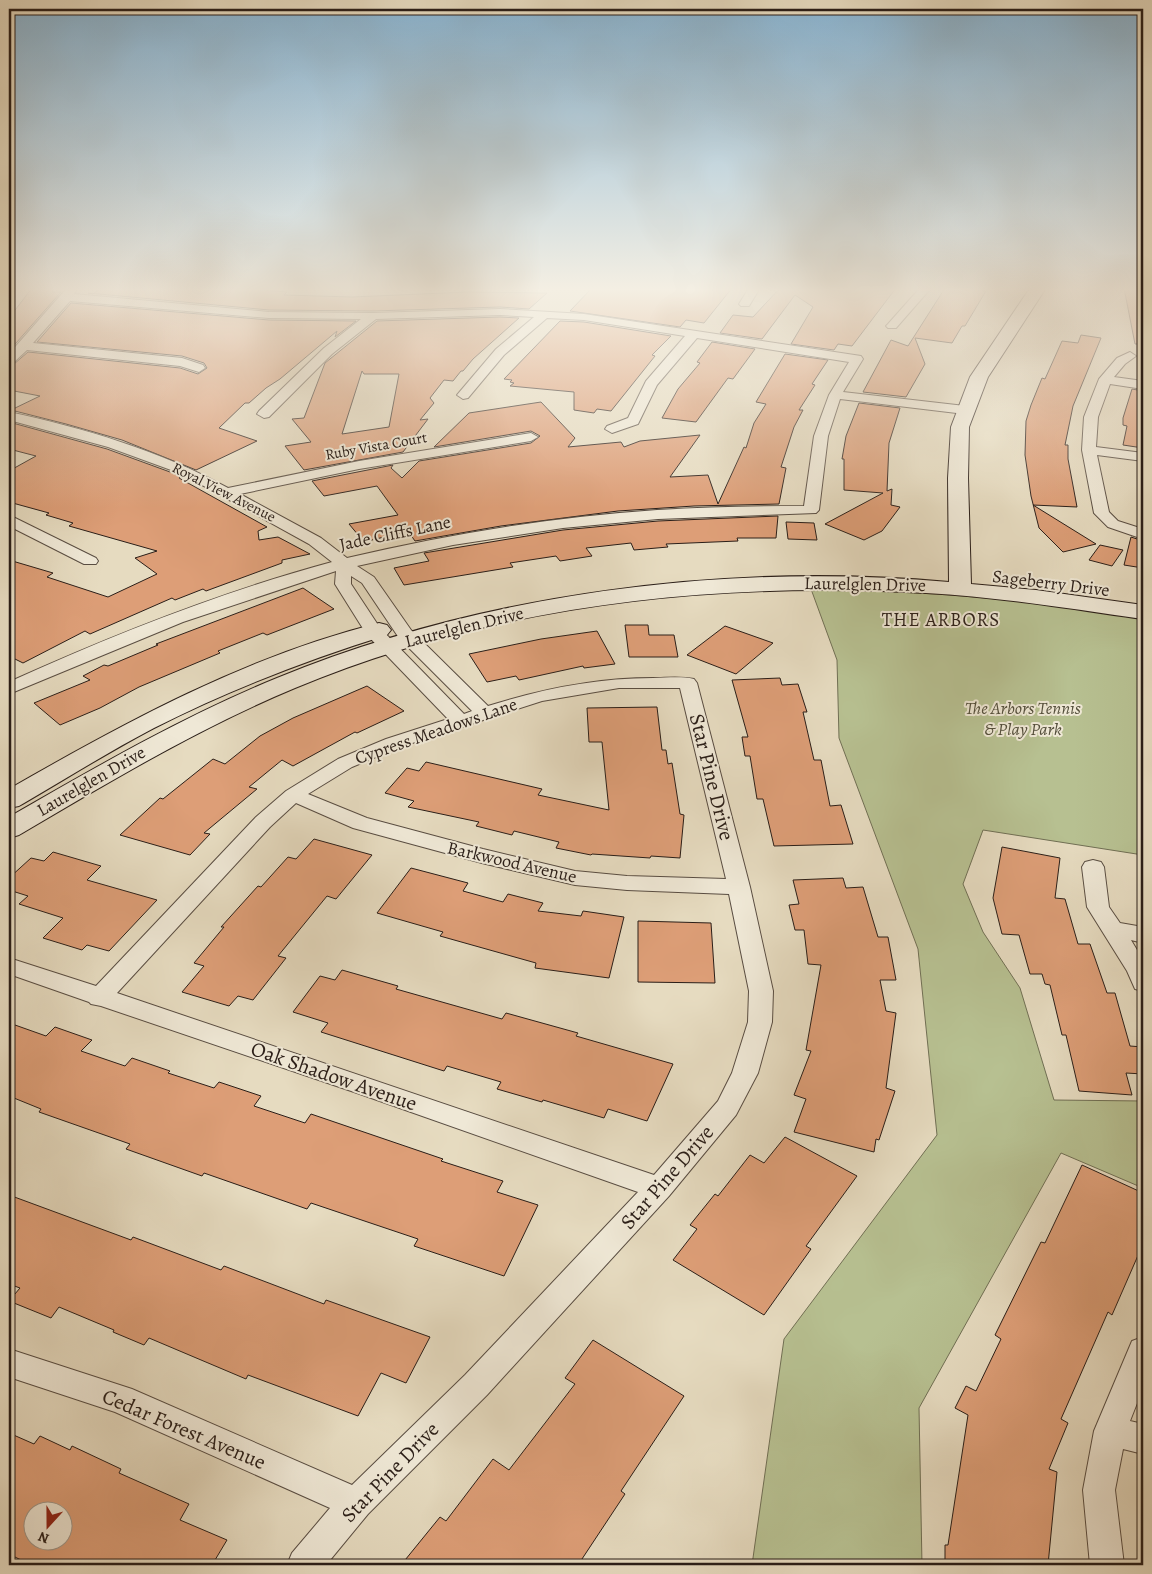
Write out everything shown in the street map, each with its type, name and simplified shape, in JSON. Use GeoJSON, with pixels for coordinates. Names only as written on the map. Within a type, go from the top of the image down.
{"type":"FeatureCollection","features":[{"type":"Feature","properties":{"kind":"street"},"geometry":{"type":"LineString","coordinates":[[177,361],[199,368]]}},
{"type":"Feature","properties":{"kind":"street"},"geometry":{"type":"LineString","coordinates":[[264,414],[317,361]]}},
{"type":"Feature","properties":{"kind":"street"},"geometry":{"type":"LineString","coordinates":[[463,395],[492,361]]}},
{"type":"Feature","properties":{"kind":"street"},"geometry":{"type":"LineString","coordinates":[[612,428],[633,421],[651,384],[669,361]]}},
{"type":"Feature","properties":{"kind":"street"},"geometry":{"type":"LineString","coordinates":[[856,361],[835,395],[965,410]]}},
{"type":"Feature","properties":{"kind":"street"},"geometry":{"type":"LineString","coordinates":[[960,580],[958,444],[965,410],[979,376],[989,361]]}},
{"type":"Feature","properties":{"kind":"street"},"geometry":{"type":"LineString","coordinates":[[1121,361],[1105,379],[1091,417],[1089,450],[1102,513],[1113,524],[1143,534]]}},
{"type":"Feature","properties":{"kind":"street"},"geometry":{"type":"LineString","coordinates":[[1105,379],[1143,385]]}},
{"type":"Feature","properties":{"kind":"street","name":"Jade Cliffs Lane"},"geometry":{"type":"LineString","coordinates":[[9,689],[74,658],[154,626],[233,598],[344,564],[473,538],[564,524],[635,516],[711,511],[811,510],[821,436],[835,395]]}},
{"type":"Feature","properties":{"kind":"street","name":"Royal View Avenue"},"geometry":{"type":"LineString","coordinates":[[9,416],[113,444],[187,471],[315,541],[368,580],[392,636]]}},
{"type":"Feature","properties":{"kind":"street","name":"Ruby Vista Court"},"geometry":{"type":"LineString","coordinates":[[228,492],[358,465],[531,438]]}},
{"type":"Feature","properties":{"kind":"street"},"geometry":{"type":"LineString","coordinates":[[1089,450],[1143,457]]}},
{"type":"Feature","properties":{"kind":"street"},"geometry":{"type":"LineString","coordinates":[[9,520],[90,561]]}},
{"type":"Feature","properties":{"kind":"street"},"geometry":{"type":"LineString","coordinates":[[344,564],[343,584],[392,636],[460,722]]}},
{"type":"Feature","properties":{"kind":"street","name":"Laurelglen Drive"},"geometry":{"type":"LineString","coordinates":[[9,829],[126,761],[218,713],[456,609],[544,591],[622,579],[679,573],[810,567],[898,568],[960,580]]}},
{"type":"Feature","properties":{"kind":"street","name":"Sageberry Drive"},"geometry":{"type":"LineString","coordinates":[[960,580],[1038,580],[1143,596]]}},
{"type":"Feature","properties":{"kind":"street","name":"Sageberry Drive"},"geometry":{"type":"LineString","coordinates":[[960,580],[1143,612]]}},
{"type":"Feature","properties":{"kind":"street"},"geometry":{"type":"LineString","coordinates":[[392,636],[484,713]]}},
{"type":"Feature","properties":{"kind":"street","name":"Laurelglen Drive"},"geometry":{"type":"LineString","coordinates":[[9,800],[112,741],[197,699],[280,664],[392,636]]}},
{"type":"Feature","properties":{"kind":"street","name":"Cypress Meadows Lane"},"geometry":{"type":"LineString","coordinates":[[99,998],[263,822],[293,795],[345,763],[393,743],[538,696],[578,688],[619,683],[688,683]]}},
{"type":"Feature","properties":{"kind":"street","name":"Star Pine Drive"},"geometry":{"type":"LineString","coordinates":[[304,1565],[356,1503],[476,1385],[659,1188],[727,1108],[746,1073],[760,1022],[761,991],[739,887],[688,683]]}},
{"type":"Feature","properties":{"kind":"street","name":"Barkwood Avenue"},"geometry":{"type":"LineString","coordinates":[[293,795],[360,822],[482,856],[575,878],[627,883],[739,887]]}},
{"type":"Feature","properties":{"kind":"street"},"geometry":{"type":"LineString","coordinates":[[1093,867],[1098,908],[1138,970],[1143,983]]}},
{"type":"Feature","properties":{"kind":"street"},"geometry":{"type":"LineString","coordinates":[[1111,929],[1143,934]]}},
{"type":"Feature","properties":{"kind":"street","name":"Oak Shadow Avenue"},"geometry":{"type":"LineString","coordinates":[[9,966],[99,998],[366,1086],[659,1188]]}},
{"type":"Feature","properties":{"kind":"street"},"geometry":{"type":"LineString","coordinates":[[1107,1565],[1099,1490],[1110,1431],[1143,1351]]}},
{"type":"Feature","properties":{"kind":"street","name":"Cedar Forest Avenue"},"geometry":{"type":"LineString","coordinates":[[9,1363],[121,1399],[356,1503]]}},
{"type":"Feature","properties":{"kind":"street"},"geometry":{"type":"LineString","coordinates":[[1110,1431],[1143,1439]]}},
{"type":"Feature","properties":{"kind":"green space","name":"The Arbors Tennis & Play Park"},"geometry":{"type":"Polygon","coordinates":[[[811,589],[978,597],[1060,606],[1143,619],[1143,855],[983,830],[963,884],[983,932],[1020,988],[1054,1100],[1143,1101],[1143,1188],[1061,1153],[919,1408],[922,1565],[752,1565],[784,1339],[937,1135],[918,949],[839,738],[837,660],[811,589]]]}},
{"type":"Feature","properties":{"kind":"building"},"geometry":{"type":"Polygon","coordinates":[[[17,361],[118,361],[180,368],[198,374],[207,368],[204,363],[199,361],[301,361],[249,403],[245,403],[219,428],[257,441],[196,470],[122,440],[11,410],[40,396],[9,390],[9,366],[17,361]]]}},
{"type":"Feature","properties":{"kind":"building"},"geometry":{"type":"Polygon","coordinates":[[[327,361],[471,361],[453,381],[444,380],[430,398],[434,403],[420,420],[428,419],[403,452],[304,470],[285,446],[311,442],[292,419],[304,418],[327,361]],[[362,371],[342,434],[389,427],[399,374],[364,374],[362,371]]]}},
{"type":"Feature","properties":{"kind":"building"},"geometry":{"type":"Polygon","coordinates":[[[521,361],[651,361],[611,411],[597,409],[594,413],[574,410],[574,392],[510,386],[514,383],[510,382],[512,380],[504,379],[521,361]]]}},
{"type":"Feature","properties":{"kind":"building"},"geometry":{"type":"Polygon","coordinates":[[[746,361],[733,379],[728,378],[696,422],[662,418],[678,389],[700,363],[697,362],[746,361]]]}},
{"type":"Feature","properties":{"kind":"building"},"geometry":{"type":"Polygon","coordinates":[[[780,361],[827,361],[812,384],[815,385],[799,410],[803,410],[794,427],[781,467],[786,468],[779,504],[694,506],[618,511],[501,526],[415,541],[408,531],[364,542],[349,524],[398,515],[377,486],[324,496],[312,481],[393,465],[391,468],[402,478],[419,461],[531,443],[540,436],[531,431],[434,447],[469,413],[541,402],[575,438],[568,447],[621,442],[624,447],[640,441],[700,435],[670,477],[708,475],[718,504],[744,447],[746,448],[754,423],[766,404],[756,402],[780,361]]]}},
{"type":"Feature","properties":{"kind":"building"},"geometry":{"type":"Polygon","coordinates":[[[879,361],[924,361],[925,364],[906,397],[863,392],[879,361]]]}},
{"type":"Feature","properties":{"kind":"building"},"geometry":{"type":"Polygon","coordinates":[[[1053,361],[1091,361],[1073,406],[1065,445],[1068,445],[1068,459],[1077,507],[1033,505],[1031,496],[1025,455],[1026,421],[1042,378],[1045,379],[1053,361]]]}},
{"type":"Feature","properties":{"kind":"building"},"geometry":{"type":"Polygon","coordinates":[[[1132,389],[1143,391],[1143,448],[1123,445],[1127,426],[1123,425],[1123,418],[1132,389]]]}},
{"type":"Feature","properties":{"kind":"building"},"geometry":{"type":"Polygon","coordinates":[[[859,403],[900,408],[889,443],[887,491],[892,489],[891,505],[900,507],[882,531],[864,540],[825,524],[883,493],[844,490],[844,459],[842,459],[846,436],[859,403]]]}},
{"type":"Feature","properties":{"kind":"building"},"geometry":{"type":"Polygon","coordinates":[[[9,422],[107,449],[181,476],[179,478],[267,527],[258,531],[259,540],[278,537],[310,554],[282,560],[282,563],[206,591],[203,589],[175,600],[172,598],[90,634],[85,631],[23,663],[9,656],[9,560],[53,573],[47,577],[108,597],[157,574],[135,558],[157,551],[69,526],[73,523],[46,515],[49,513],[9,502],[9,471],[36,456],[9,449],[9,422]]]}},
{"type":"Feature","properties":{"kind":"building"},"geometry":{"type":"Polygon","coordinates":[[[1033,505],[1096,544],[1063,552],[1039,528],[1033,505]]]}},
{"type":"Feature","properties":{"kind":"building"},"geometry":{"type":"Polygon","coordinates":[[[778,516],[776,538],[737,538],[738,541],[666,544],[668,547],[634,550],[631,543],[586,548],[592,556],[560,561],[556,556],[510,563],[513,567],[404,585],[394,568],[429,561],[424,553],[563,530],[658,521],[778,516]]]}},
{"type":"Feature","properties":{"kind":"building"},"geometry":{"type":"Polygon","coordinates":[[[786,522],[814,523],[817,540],[788,539],[786,522]]]}},
{"type":"Feature","properties":{"kind":"building"},"geometry":{"type":"Polygon","coordinates":[[[1131,537],[1143,541],[1143,568],[1124,565],[1131,537]]]}},
{"type":"Feature","properties":{"kind":"building"},"geometry":{"type":"Polygon","coordinates":[[[1100,545],[1123,550],[1112,566],[1089,560],[1100,545]]]}},
{"type":"Feature","properties":{"kind":"building"},"geometry":{"type":"Polygon","coordinates":[[[303,588],[334,609],[267,635],[263,633],[218,651],[220,653],[139,687],[100,708],[60,725],[34,703],[90,680],[83,676],[104,665],[108,666],[158,645],[156,644],[303,588]]]}},
{"type":"Feature","properties":{"kind":"building"},"geometry":{"type":"Polygon","coordinates":[[[625,625],[648,625],[649,635],[674,635],[678,657],[629,657],[625,625]]]}},
{"type":"Feature","properties":{"kind":"building"},"geometry":{"type":"Polygon","coordinates":[[[725,626],[773,643],[736,674],[687,655],[725,626]]]}},
{"type":"Feature","properties":{"kind":"building"},"geometry":{"type":"Polygon","coordinates":[[[597,631],[615,664],[584,668],[583,666],[519,680],[516,676],[487,682],[469,654],[541,639],[597,631]]]}},
{"type":"Feature","properties":{"kind":"building"},"geometry":{"type":"Polygon","coordinates":[[[780,678],[782,685],[798,684],[807,712],[803,712],[814,760],[821,760],[830,806],[841,805],[853,844],[774,846],[763,799],[757,799],[750,756],[745,756],[742,737],[748,737],[732,680],[780,678]]]}},
{"type":"Feature","properties":{"kind":"building"},"geometry":{"type":"Polygon","coordinates":[[[367,686],[404,711],[357,733],[355,732],[293,766],[282,760],[249,787],[257,789],[204,833],[210,834],[190,855],[120,835],[160,798],[163,799],[213,759],[225,764],[260,736],[293,718],[367,686]]]}},
{"type":"Feature","properties":{"kind":"building"},"geometry":{"type":"Polygon","coordinates":[[[657,707],[662,750],[666,750],[668,764],[672,763],[680,814],[684,815],[680,858],[591,855],[556,848],[559,842],[514,831],[512,835],[476,826],[479,822],[408,807],[414,801],[385,793],[407,768],[419,771],[426,762],[542,789],[538,795],[609,810],[602,742],[589,742],[587,708],[657,707]]]}},
{"type":"Feature","properties":{"kind":"building"},"geometry":{"type":"Polygon","coordinates":[[[314,839],[372,855],[336,899],[327,896],[278,956],[286,958],[253,1000],[238,996],[229,1006],[182,992],[204,966],[194,963],[224,927],[221,927],[258,886],[261,887],[288,857],[296,859],[314,839]]]}},
{"type":"Feature","properties":{"kind":"building"},"geometry":{"type":"Polygon","coordinates":[[[1002,847],[1060,858],[1055,898],[1065,899],[1078,944],[1090,944],[1107,993],[1115,993],[1130,1046],[1143,1047],[1143,1074],[1126,1073],[1132,1095],[1079,1091],[1066,1035],[1062,1035],[1050,985],[1045,984],[1042,974],[1030,974],[1019,935],[1002,934],[993,898],[1002,847]]]}},
{"type":"Feature","properties":{"kind":"building"},"geometry":{"type":"Polygon","coordinates":[[[53,852],[101,866],[87,880],[157,900],[109,951],[87,945],[82,950],[43,938],[63,918],[19,904],[28,896],[9,890],[9,878],[31,858],[44,861],[53,852]]]}},
{"type":"Feature","properties":{"kind":"building"},"geometry":{"type":"Polygon","coordinates":[[[411,868],[468,883],[463,891],[503,902],[508,894],[543,903],[538,911],[581,916],[583,911],[624,917],[609,978],[535,968],[536,963],[440,936],[443,932],[377,913],[411,868]]]}},
{"type":"Feature","properties":{"kind":"building"},"geometry":{"type":"Polygon","coordinates":[[[843,878],[846,888],[863,887],[878,937],[888,937],[896,980],[880,980],[886,1011],[896,1013],[886,1088],[895,1091],[879,1140],[876,1139],[874,1152],[794,1132],[806,1099],[794,1095],[811,1051],[806,1050],[821,965],[808,964],[804,930],[795,930],[789,905],[799,904],[793,880],[843,878]]]}},
{"type":"Feature","properties":{"kind":"building"},"geometry":{"type":"Polygon","coordinates":[[[638,921],[711,923],[715,983],[638,982],[638,921]]]}},
{"type":"Feature","properties":{"kind":"building"},"geometry":{"type":"Polygon","coordinates":[[[342,970],[398,986],[396,989],[502,1019],[506,1013],[578,1033],[576,1036],[673,1064],[647,1121],[608,1109],[604,1118],[543,1100],[542,1102],[497,1089],[501,1082],[447,1066],[444,1071],[321,1032],[328,1023],[293,1012],[320,976],[335,980],[342,970]]]}},
{"type":"Feature","properties":{"kind":"building"},"geometry":{"type":"Polygon","coordinates":[[[15,1025],[46,1036],[55,1027],[92,1040],[81,1051],[125,1066],[132,1058],[170,1071],[168,1073],[214,1088],[219,1082],[261,1096],[254,1106],[305,1123],[311,1114],[443,1159],[441,1161],[503,1181],[497,1192],[538,1205],[504,1276],[414,1246],[418,1239],[311,1203],[307,1209],[204,1173],[202,1176],[126,1149],[130,1144],[39,1112],[41,1109],[9,1096],[9,1031],[15,1025]]]}},
{"type":"Feature","properties":{"kind":"building"},"geometry":{"type":"Polygon","coordinates":[[[785,1137],[857,1176],[806,1246],[811,1249],[764,1315],[673,1260],[697,1229],[690,1225],[715,1194],[718,1196],[750,1155],[764,1163],[785,1137]]]}},
{"type":"Feature","properties":{"kind":"building"},"geometry":{"type":"Polygon","coordinates":[[[1082,1165],[1143,1193],[1143,1244],[1112,1315],[1108,1312],[1061,1419],[1068,1423],[1049,1469],[1057,1472],[1048,1565],[945,1565],[945,1545],[948,1545],[968,1415],[955,1408],[966,1386],[976,1391],[1001,1339],[995,1335],[1041,1242],[1045,1243],[1082,1165]]]}},
{"type":"Feature","properties":{"kind":"building"},"geometry":{"type":"Polygon","coordinates":[[[9,1195],[131,1240],[133,1237],[221,1270],[224,1266],[324,1304],[326,1300],[430,1337],[406,1383],[381,1373],[358,1416],[248,1375],[246,1379],[149,1338],[144,1345],[59,1307],[51,1318],[9,1301],[20,1288],[9,1284],[9,1195]]]}},
{"type":"Feature","properties":{"kind":"building"},"geometry":{"type":"Polygon","coordinates":[[[593,1340],[684,1396],[621,1491],[625,1494],[578,1565],[401,1565],[440,1517],[446,1521],[493,1459],[509,1470],[575,1384],[565,1378],[593,1340]]]}},
{"type":"Feature","properties":{"kind":"building"},"geometry":{"type":"Polygon","coordinates":[[[9,1433],[34,1444],[40,1436],[70,1450],[72,1446],[121,1469],[119,1473],[189,1504],[180,1520],[227,1540],[212,1565],[31,1565],[9,1554],[9,1433]]]}},
{"type":"Feature","properties":{"kind":"district","name":"THE ARBORS"},"geometry":{"type":"Point","coordinates":[941,620]}}]}
